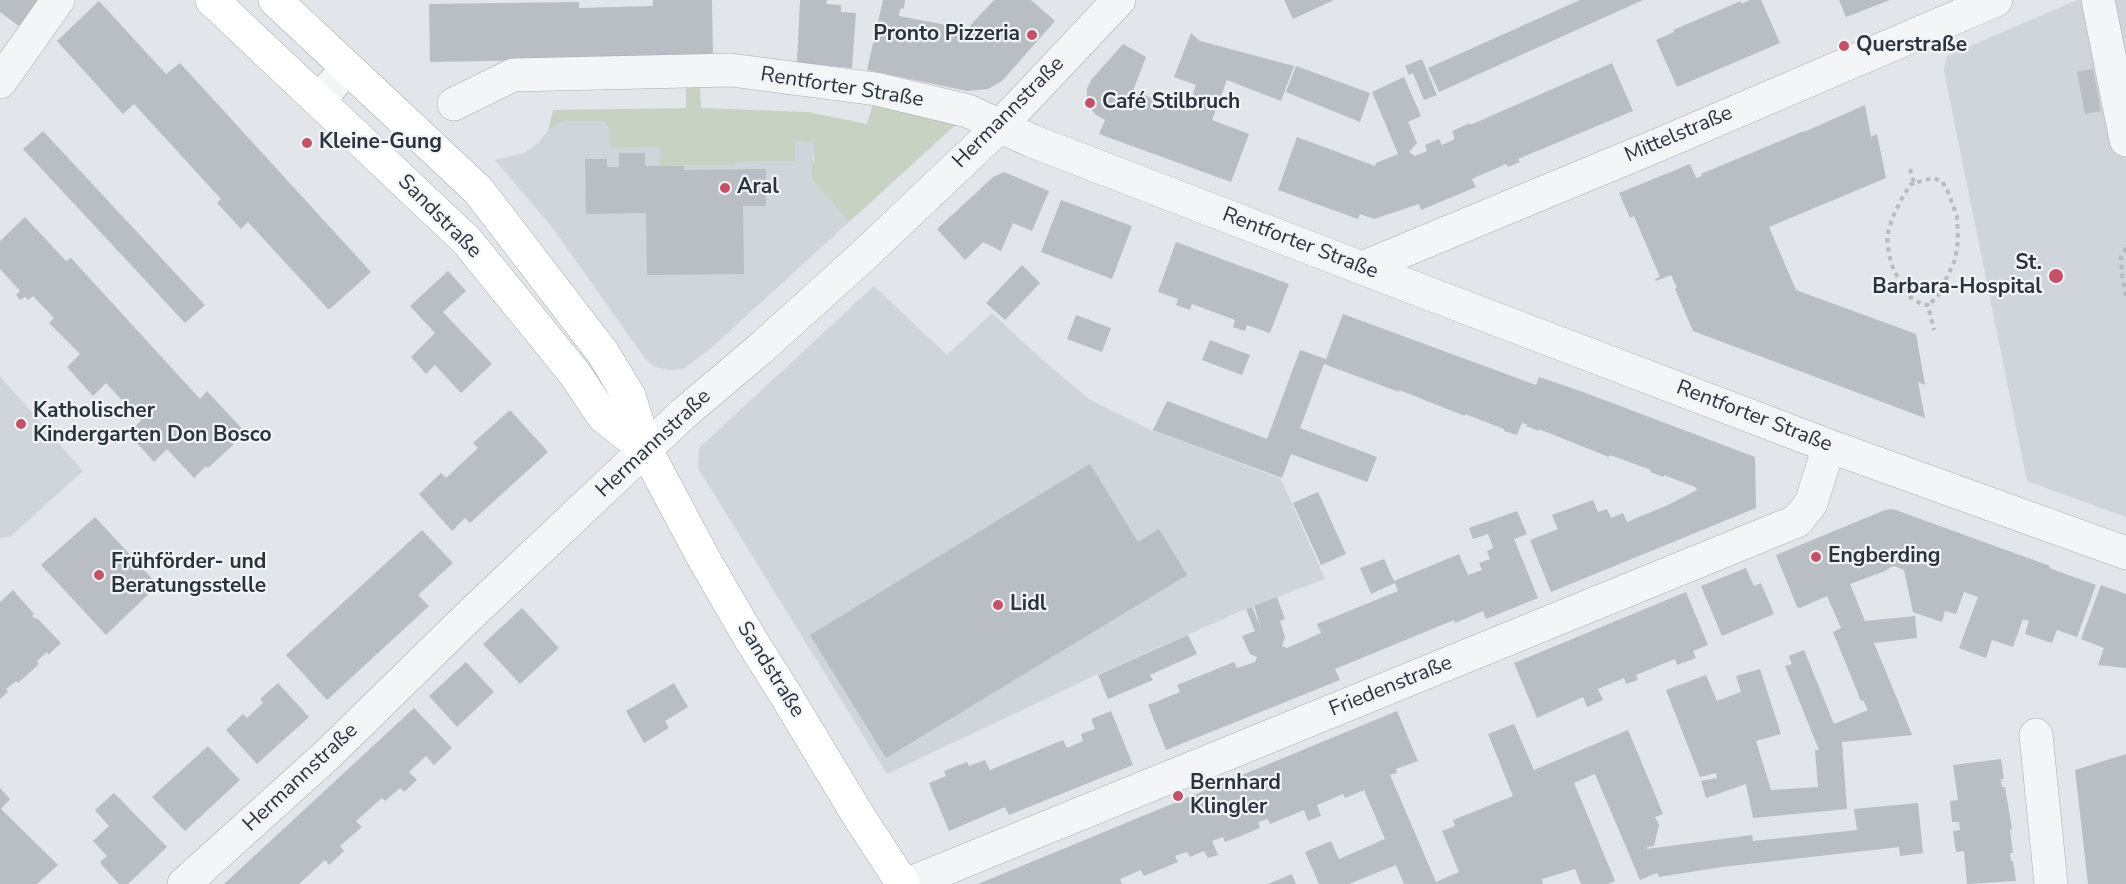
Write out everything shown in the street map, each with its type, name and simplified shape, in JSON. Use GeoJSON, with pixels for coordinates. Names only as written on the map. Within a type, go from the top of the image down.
{"type":"FeatureCollection","features":[{"type":"Feature","properties":{"kind":"main road","name":"Sandstraße"},"geometry":{"type":"LineString","coordinates":[[212,0],[467,241],[575,374],[603,416],[646,450]]}},
{"type":"Feature","properties":{"kind":"main road","name":"Sandstraße"},"geometry":{"type":"LineString","coordinates":[[275,0],[477,190],[603,353],[629,396],[646,450],[704,559],[861,820],[903,884]]}},
{"type":"Feature","properties":{"kind":"street"},"geometry":{"type":"LineString","coordinates":[[0,82],[58,0]]}},
{"type":"Feature","properties":{"kind":"street","name":"Hermannstraße"},"geometry":{"type":"LineString","coordinates":[[184,884],[318,764],[469,616],[646,450],[862,256],[1000,126],[1119,0]]}},
{"type":"Feature","properties":{"kind":"street","name":"Mittelstraße"},"geometry":{"type":"LineString","coordinates":[[1362,268],[1663,143],[1958,7],[1996,0]]}},
{"type":"Feature","properties":{"kind":"street"},"geometry":{"type":"LineString","coordinates":[[2098,0],[2126,140]]}},
{"type":"Feature","properties":{"kind":"street"},"geometry":{"type":"LineString","coordinates":[[319,100],[347,68]]}},
{"type":"Feature","properties":{"kind":"street","name":"Rentforter Straße"},"geometry":{"type":"LineString","coordinates":[[454,104],[513,75],[731,70],[876,89],[968,111],[1032,141],[1362,268],[1829,446],[2126,553]]}},
{"type":"Feature","properties":{"kind":"street","name":"Friedenstraße"},"geometry":{"type":"LineString","coordinates":[[908,884],[1797,521],[1811,503],[1829,446]]}},
{"type":"Feature","properties":{"kind":"street"},"geometry":{"type":"LineString","coordinates":[[2036,735],[2051,884]]}},
{"type":"Feature","properties":{"kind":"path"},"geometry":{"type":"LineString","coordinates":[[1910,169],[1914,183]]}},
{"type":"Feature","properties":{"kind":"path"},"geometry":{"type":"LineString","coordinates":[[1933,178],[1941,181],[1948,192],[1957,216],[1958,241],[1955,260],[1938,296],[1928,305],[1923,305],[1910,297],[1894,271],[1887,236],[1892,219],[1905,193],[1914,183],[1933,178]]}},
{"type":"Feature","properties":{"kind":"path"},"geometry":{"type":"LineString","coordinates":[[2126,248],[2121,257],[2126,297]]}},
{"type":"Feature","properties":{"kind":"path"},"geometry":{"type":"LineString","coordinates":[[1928,305],[1934,330]]}},
{"type":"Feature","properties":{"kind":"shaded area","name":"St. Barbara-Hospital"},"geometry":{"type":"Polygon","coordinates":[[[2077,0],[2126,0],[2126,517],[2027,481],[1944,71],[1947,56],[2077,0]]]}},
{"type":"Feature","properties":{"kind":"shaded area"},"geometry":{"type":"Polygon","coordinates":[[[604,121],[608,126],[615,148],[660,147],[661,166],[795,161],[795,141],[814,143],[812,179],[849,222],[710,349],[683,369],[669,370],[654,367],[644,357],[552,227],[495,160],[525,153],[548,131],[559,123],[604,121]]]}},
{"type":"Feature","properties":{"kind":"shaded area"},"geometry":{"type":"Polygon","coordinates":[[[874,286],[947,355],[992,313],[1090,400],[1147,428],[1281,479],[1325,579],[1246,609],[1098,674],[887,774],[698,468],[699,448],[874,286]]]}},
{"type":"Feature","properties":{"kind":"shaded area","name":"Katholischer Kindergarten Don Bosco"},"geometry":{"type":"Polygon","coordinates":[[[0,376],[83,471],[11,536],[0,538],[0,376]]]}},
{"type":"Feature","properties":{"kind":"green space"},"geometry":{"type":"Polygon","coordinates":[[[686,84],[700,84],[701,108],[807,112],[867,124],[874,100],[961,120],[849,222],[812,179],[811,162],[814,162],[814,143],[795,141],[795,161],[660,166],[660,147],[610,147],[608,126],[604,121],[567,121],[559,123],[548,131],[553,110],[686,108],[686,84]]]}},
{"type":"Feature","properties":{"kind":"building"},"geometry":{"type":"Polygon","coordinates":[[[0,0],[44,0],[23,29],[0,12],[0,0]]]}},
{"type":"Feature","properties":{"kind":"building"},"geometry":{"type":"Polygon","coordinates":[[[653,0],[712,0],[713,57],[430,62],[429,4],[579,2],[579,8],[653,6],[653,0]]]}},
{"type":"Feature","properties":{"kind":"building"},"geometry":{"type":"Polygon","coordinates":[[[800,0],[827,0],[826,4],[841,5],[841,12],[856,13],[852,68],[797,63],[800,0]]]}},
{"type":"Feature","properties":{"kind":"building"},"geometry":{"type":"Polygon","coordinates":[[[883,0],[905,0],[904,8],[900,9],[899,16],[967,29],[994,0],[1031,0],[1055,21],[1002,81],[988,89],[967,91],[867,70],[883,0]]]}},
{"type":"Feature","properties":{"kind":"building"},"geometry":{"type":"Polygon","coordinates":[[[1284,0],[1334,0],[1293,19],[1284,0]]]}},
{"type":"Feature","properties":{"kind":"building"},"geometry":{"type":"Polygon","coordinates":[[[1580,0],[1643,0],[1439,92],[1428,68],[1580,0]]]}},
{"type":"Feature","properties":{"kind":"building"},"geometry":{"type":"Polygon","coordinates":[[[1750,0],[1761,0],[1780,43],[1677,87],[1656,40],[1674,32],[1673,30],[1741,1],[1741,4],[1750,0]]]}},
{"type":"Feature","properties":{"kind":"building"},"geometry":{"type":"Polygon","coordinates":[[[1839,0],[1890,0],[1846,17],[1839,0]]]}},
{"type":"Feature","properties":{"kind":"building"},"geometry":{"type":"Polygon","coordinates":[[[99,1],[166,74],[180,63],[371,272],[331,308],[328,309],[248,222],[241,229],[217,203],[221,199],[134,104],[123,114],[57,41],[99,1]]]}},
{"type":"Feature","properties":{"kind":"building"},"geometry":{"type":"Polygon","coordinates":[[[1191,33],[1200,41],[1294,66],[1281,101],[1227,80],[1212,120],[1249,134],[1231,182],[1099,134],[1105,120],[1090,108],[1087,99],[1087,89],[1091,80],[1123,44],[1146,57],[1133,91],[1187,111],[1196,85],[1174,77],[1191,33]]]}},
{"type":"Feature","properties":{"kind":"building"},"geometry":{"type":"Polygon","coordinates":[[[1422,59],[1437,95],[1424,100],[1413,73],[1409,75],[1405,66],[1422,59]]]}},
{"type":"Feature","properties":{"kind":"building"},"geometry":{"type":"Polygon","coordinates":[[[1612,63],[1633,111],[1518,159],[1520,162],[1508,167],[1506,164],[1472,179],[1476,187],[1421,210],[1419,204],[1374,219],[1360,214],[1358,219],[1278,190],[1297,137],[1375,166],[1376,163],[1398,154],[1372,92],[1404,77],[1421,116],[1408,122],[1417,143],[1409,152],[1415,156],[1427,151],[1425,145],[1439,139],[1442,145],[1455,139],[1452,131],[1612,63]]]}},
{"type":"Feature","properties":{"kind":"building"},"geometry":{"type":"Polygon","coordinates":[[[1296,66],[1370,93],[1360,122],[1286,92],[1296,66]]]}},
{"type":"Feature","properties":{"kind":"building"},"geometry":{"type":"Polygon","coordinates":[[[2093,69],[2101,111],[2085,114],[2077,72],[2093,69]]]}},
{"type":"Feature","properties":{"kind":"building"},"geometry":{"type":"Polygon","coordinates":[[[1865,105],[1871,137],[1877,134],[1886,178],[1769,227],[1796,290],[1916,334],[1925,385],[1918,382],[1925,418],[1693,331],[1671,275],[1656,281],[1655,279],[1660,277],[1634,216],[1630,218],[1619,193],[1690,164],[1696,178],[1702,176],[1701,174],[1865,105]]]}},
{"type":"Feature","properties":{"kind":"building"},"geometry":{"type":"Polygon","coordinates":[[[43,131],[205,305],[185,323],[23,149],[43,131]]]}},
{"type":"Feature","properties":{"kind":"building"},"geometry":{"type":"Polygon","coordinates":[[[619,153],[645,153],[645,166],[684,166],[684,170],[766,169],[766,206],[743,206],[744,274],[647,275],[646,213],[586,214],[585,159],[607,159],[607,167],[619,167],[619,153]]]}},
{"type":"Feature","properties":{"kind":"building"},"geometry":{"type":"Polygon","coordinates":[[[1004,172],[1049,191],[1032,231],[1013,223],[1001,251],[983,242],[965,260],[937,229],[993,177],[1004,172]]]}},
{"type":"Feature","properties":{"kind":"building"},"geometry":{"type":"Polygon","coordinates":[[[1061,200],[1132,226],[1112,279],[1041,252],[1061,200]]]}},
{"type":"Feature","properties":{"kind":"building"},"geometry":{"type":"Polygon","coordinates":[[[25,217],[66,261],[71,258],[200,399],[207,391],[244,431],[232,442],[234,444],[194,478],[167,449],[154,462],[128,433],[141,421],[106,383],[93,396],[67,367],[80,354],[49,323],[54,318],[33,296],[28,300],[25,297],[20,300],[16,295],[20,291],[0,269],[0,241],[25,217]]]}},
{"type":"Feature","properties":{"kind":"building"},"geometry":{"type":"Polygon","coordinates":[[[1176,242],[1289,284],[1270,333],[1247,325],[1245,331],[1233,327],[1235,320],[1192,304],[1190,310],[1176,305],[1178,299],[1158,292],[1176,242]]]}},
{"type":"Feature","properties":{"kind":"building"},"geometry":{"type":"Polygon","coordinates":[[[1022,265],[1040,283],[1005,320],[986,303],[1022,265]]]}},
{"type":"Feature","properties":{"kind":"building"},"geometry":{"type":"Polygon","coordinates":[[[448,271],[466,291],[443,312],[492,364],[461,393],[435,365],[426,374],[411,357],[435,333],[410,306],[448,271]]]}},
{"type":"Feature","properties":{"kind":"building"},"geometry":{"type":"Polygon","coordinates":[[[1343,314],[1536,385],[1539,377],[1583,392],[1755,457],[1756,508],[1551,592],[1530,540],[1558,529],[1552,515],[1593,500],[1598,512],[1607,509],[1611,518],[1623,513],[1627,522],[1668,505],[1697,490],[1695,487],[1650,472],[1651,470],[1610,455],[1609,457],[1539,429],[1539,431],[1526,426],[1527,424],[1522,423],[1517,435],[1504,431],[1504,429],[1465,414],[1465,416],[1324,364],[1300,428],[1377,457],[1367,482],[1291,454],[1282,478],[1153,430],[1167,401],[1267,439],[1300,350],[1326,359],[1343,314]]]}},
{"type":"Feature","properties":{"kind":"building"},"geometry":{"type":"Polygon","coordinates":[[[1076,315],[1111,328],[1102,352],[1067,339],[1076,315]]]}},
{"type":"Feature","properties":{"kind":"building"},"geometry":{"type":"Polygon","coordinates":[[[1210,340],[1250,355],[1242,375],[1202,360],[1210,340]]]}},
{"type":"Feature","properties":{"kind":"building"},"geometry":{"type":"Polygon","coordinates":[[[510,410],[548,452],[470,523],[465,518],[452,531],[419,494],[441,473],[446,478],[478,448],[473,443],[510,410]]]}},
{"type":"Feature","properties":{"kind":"building","name":"Lidl"},"geometry":{"type":"Polygon","coordinates":[[[1090,464],[1138,542],[1159,529],[1187,575],[886,758],[810,635],[1090,464]]]}},
{"type":"Feature","properties":{"kind":"building"},"geometry":{"type":"Polygon","coordinates":[[[1318,492],[1346,554],[1321,565],[1293,503],[1318,492]]]}},
{"type":"Feature","properties":{"kind":"building"},"geometry":{"type":"Polygon","coordinates":[[[1893,509],[2096,585],[2077,637],[2057,630],[2052,643],[2025,634],[2029,621],[2023,619],[2013,647],[1992,640],[1986,658],[1959,648],[1978,597],[1964,592],[1956,614],[1945,611],[1942,622],[1913,612],[1904,570],[1894,566],[1850,584],[1865,621],[1915,616],[1917,638],[1874,643],[1912,735],[1842,742],[1847,809],[1753,818],[1746,784],[1706,798],[1701,781],[1717,778],[1716,773],[1700,777],[1666,690],[1706,675],[1717,701],[1741,692],[1736,676],[1760,669],[1781,734],[1756,741],[1771,790],[1818,787],[1815,750],[1819,750],[1785,666],[1792,664],[1789,656],[1804,650],[1834,724],[1868,710],[1863,700],[1861,701],[1833,632],[1841,628],[1827,596],[1800,608],[1797,607],[1776,555],[1885,510],[1893,509]]]}},
{"type":"Feature","properties":{"kind":"building"},"geometry":{"type":"Polygon","coordinates":[[[1517,511],[1527,534],[1514,539],[1538,598],[1486,619],[1483,611],[1455,623],[1454,620],[1335,669],[1340,680],[1166,750],[1148,705],[1180,692],[1177,685],[1234,662],[1237,668],[1255,662],[1257,657],[1250,654],[1242,636],[1255,631],[1246,609],[1252,607],[1261,628],[1254,606],[1277,597],[1285,619],[1280,621],[1285,637],[1282,646],[1287,648],[1321,633],[1317,624],[1398,591],[1395,583],[1371,594],[1360,568],[1384,559],[1394,581],[1459,554],[1468,575],[1482,570],[1479,563],[1490,559],[1487,551],[1493,548],[1492,544],[1488,534],[1473,539],[1469,528],[1517,511]]]}},
{"type":"Feature","properties":{"kind":"building","name":"Frühförder- und Beratungsstelle"},"geometry":{"type":"Polygon","coordinates":[[[95,517],[158,585],[106,635],[41,565],[95,517]]]}},
{"type":"Feature","properties":{"kind":"building"},"geometry":{"type":"Polygon","coordinates":[[[422,530],[453,563],[418,595],[429,606],[327,700],[286,655],[422,530]]]}},
{"type":"Feature","properties":{"kind":"building"},"geometry":{"type":"Polygon","coordinates":[[[1746,568],[1754,586],[1761,583],[1774,614],[1722,636],[1701,586],[1746,568]]]}},
{"type":"Feature","properties":{"kind":"building"},"geometry":{"type":"Polygon","coordinates":[[[2101,585],[2126,594],[2126,668],[2098,665],[2104,648],[2081,639],[2101,585]]]}},
{"type":"Feature","properties":{"kind":"building"},"geometry":{"type":"Polygon","coordinates":[[[13,590],[34,614],[32,616],[37,618],[61,643],[37,661],[39,664],[18,683],[16,681],[6,689],[8,692],[0,699],[0,602],[13,590]]]}},
{"type":"Feature","properties":{"kind":"building"},"geometry":{"type":"Polygon","coordinates":[[[1686,592],[1708,645],[1693,651],[1696,658],[1677,665],[1675,659],[1636,675],[1638,680],[1626,684],[1624,678],[1598,689],[1603,700],[1587,707],[1583,697],[1537,718],[1514,663],[1686,592]]]}},
{"type":"Feature","properties":{"kind":"building"},"geometry":{"type":"Polygon","coordinates":[[[522,608],[559,648],[520,684],[483,644],[522,608]]]}},
{"type":"Feature","properties":{"kind":"building"},"geometry":{"type":"Polygon","coordinates":[[[1188,635],[1197,654],[1150,675],[1153,680],[1108,699],[1098,675],[1188,635]]]}},
{"type":"Feature","properties":{"kind":"building"},"geometry":{"type":"Polygon","coordinates":[[[466,662],[494,692],[457,727],[429,696],[466,662]]]}},
{"type":"Feature","properties":{"kind":"building"},"geometry":{"type":"Polygon","coordinates":[[[278,683],[309,717],[257,764],[226,730],[243,714],[247,718],[263,703],[260,699],[278,683]]]}},
{"type":"Feature","properties":{"kind":"building"},"geometry":{"type":"Polygon","coordinates":[[[674,683],[688,707],[665,721],[669,728],[644,743],[626,711],[674,683]]]}},
{"type":"Feature","properties":{"kind":"building"},"geometry":{"type":"Polygon","coordinates":[[[414,708],[452,748],[434,765],[426,756],[409,772],[417,780],[404,792],[400,788],[385,801],[382,798],[356,821],[362,827],[340,846],[344,851],[329,865],[325,860],[299,884],[224,884],[414,708]]]}},
{"type":"Feature","properties":{"kind":"building"},"geometry":{"type":"Polygon","coordinates":[[[1111,711],[1133,765],[1009,815],[1005,807],[949,831],[929,783],[946,776],[944,771],[967,762],[969,766],[985,760],[990,770],[1063,740],[1067,748],[1083,741],[1081,734],[1095,729],[1091,719],[1111,711]]]}},
{"type":"Feature","properties":{"kind":"building"},"geometry":{"type":"Polygon","coordinates":[[[1397,711],[1418,761],[1396,769],[1397,773],[1390,775],[1436,882],[1459,872],[1442,831],[1455,826],[1453,820],[1513,796],[1488,734],[1514,724],[1534,770],[1628,730],[1663,814],[1655,817],[1659,825],[1654,846],[1647,847],[1647,849],[1752,835],[1753,841],[1857,830],[1854,809],[1918,803],[1923,853],[1900,856],[1899,847],[1722,867],[1659,877],[1657,873],[1640,880],[1595,774],[1574,783],[1615,881],[1608,884],[1581,884],[1575,869],[1542,879],[1543,884],[1404,884],[1396,865],[1349,884],[1319,884],[1305,852],[1331,841],[1339,859],[1385,839],[1364,790],[1345,798],[1343,794],[1317,805],[1321,816],[1308,821],[1304,810],[1270,824],[1268,819],[1258,822],[1260,828],[1241,836],[1225,842],[1223,837],[1212,841],[1218,855],[1208,858],[1204,851],[1190,857],[1187,852],[1175,856],[1178,862],[1144,876],[1141,870],[1120,879],[1122,884],[978,884],[1397,711]]]}},
{"type":"Feature","properties":{"kind":"building"},"geometry":{"type":"Polygon","coordinates":[[[208,746],[240,780],[185,831],[152,797],[208,746]]]}},
{"type":"Feature","properties":{"kind":"building"},"geometry":{"type":"Polygon","coordinates":[[[2126,754],[2126,884],[2088,884],[2075,770],[2126,754]]]}},
{"type":"Feature","properties":{"kind":"building"},"geometry":{"type":"Polygon","coordinates":[[[2001,759],[2004,779],[2001,779],[2002,787],[2005,787],[2012,829],[2010,830],[2013,853],[2010,853],[2016,881],[1967,884],[1964,851],[1956,852],[1953,831],[1960,830],[1959,822],[1952,822],[1950,801],[1958,800],[1953,765],[2001,759]]]}},
{"type":"Feature","properties":{"kind":"building"},"geometry":{"type":"Polygon","coordinates":[[[0,788],[10,799],[1,809],[58,865],[37,884],[0,884],[0,788]]]}},
{"type":"Feature","properties":{"kind":"building"},"geometry":{"type":"Polygon","coordinates":[[[114,793],[167,847],[128,884],[119,884],[101,864],[107,856],[93,841],[109,826],[95,810],[114,793]]]}},
{"type":"Feature","properties":{"kind":"building"},"geometry":{"type":"Polygon","coordinates":[[[1292,874],[1296,884],[1268,884],[1292,874]]]}},
{"type":"Feature","properties":{"kind":"place","name":"Pronto Pizzeria"},"geometry":{"type":"Point","coordinates":[1032,35]}},
{"type":"Feature","properties":{"kind":"place","name":"Querstraße"},"geometry":{"type":"Point","coordinates":[1844,46]}},
{"type":"Feature","properties":{"kind":"place","name":"Café Stilbruch"},"geometry":{"type":"Point","coordinates":[1090,103]}},
{"type":"Feature","properties":{"kind":"place","name":"Kleine-Gung"},"geometry":{"type":"Point","coordinates":[307,143]}},
{"type":"Feature","properties":{"kind":"place","name":"Aral"},"geometry":{"type":"Point","coordinates":[725,188]}},
{"type":"Feature","properties":{"kind":"place","name":"St. Barbara-Hospital"},"geometry":{"type":"Point","coordinates":[2056,276]}},
{"type":"Feature","properties":{"kind":"place","name":"Katholischer Kindergarten Don Bosco"},"geometry":{"type":"Point","coordinates":[21,424]}},
{"type":"Feature","properties":{"kind":"place","name":"Engberding"},"geometry":{"type":"Point","coordinates":[1816,557]}},
{"type":"Feature","properties":{"kind":"place","name":"Frühförder- und Beratungsstelle"},"geometry":{"type":"Point","coordinates":[99,575]}},
{"type":"Feature","properties":{"kind":"place","name":"Lidl"},"geometry":{"type":"Point","coordinates":[998,605]}},
{"type":"Feature","properties":{"kind":"place","name":"Bernhard Klingler"},"geometry":{"type":"Point","coordinates":[1178,796]}}]}
